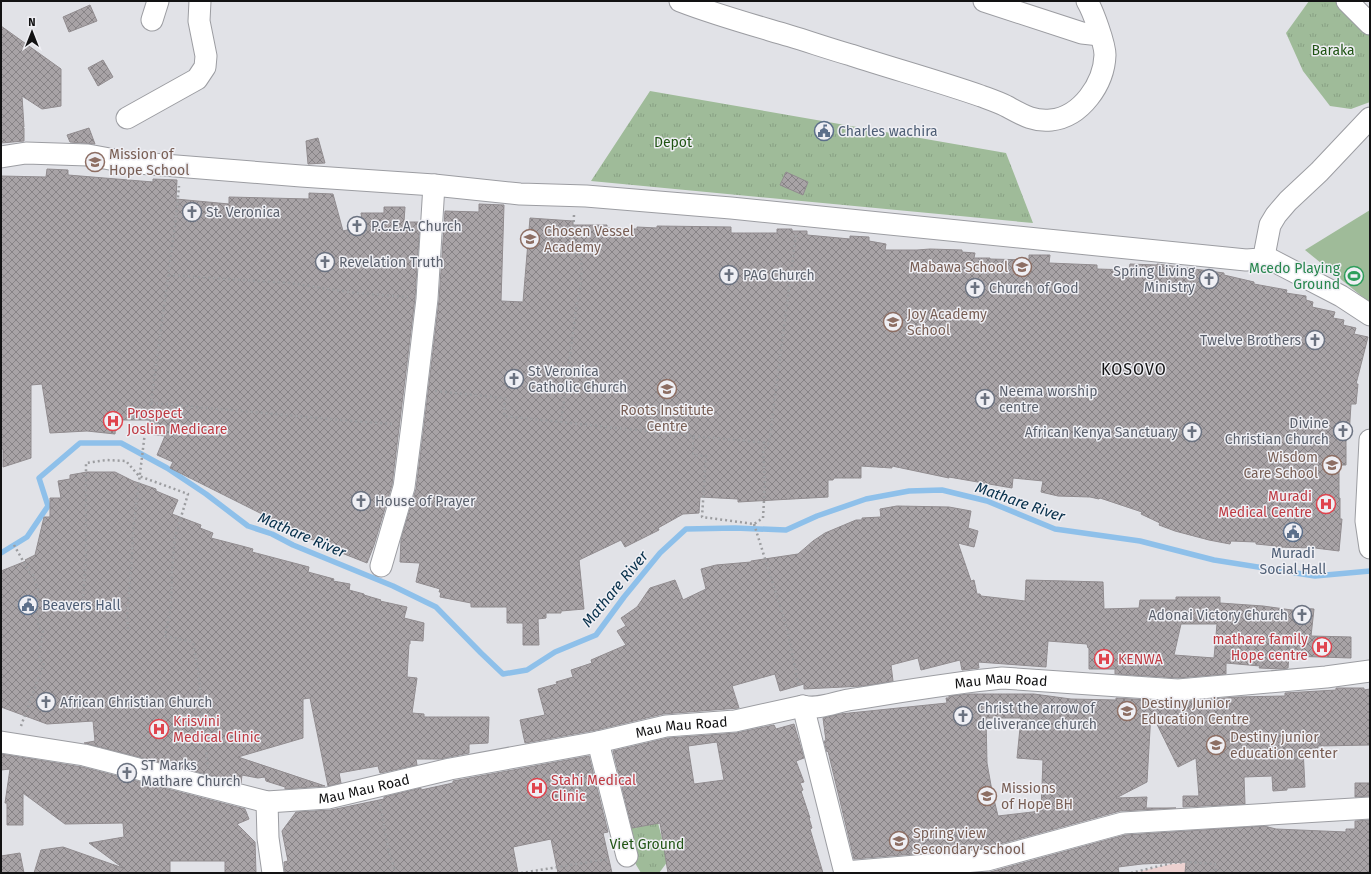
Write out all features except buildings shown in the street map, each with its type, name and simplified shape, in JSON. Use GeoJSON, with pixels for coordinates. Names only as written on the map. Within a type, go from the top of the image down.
{"type":"FeatureCollection","features":[{"type":"Feature","properties":{"kind":"street"},"geometry":{"type":"LineString","coordinates":[[127,118],[197,79],[205,67],[206,56],[199,21],[200,1]]}},
{"type":"Feature","properties":{"kind":"street"},"geometry":{"type":"LineString","coordinates":[[680,1],[737,20],[963,89],[1005,105],[1025,117],[1051,120],[1062,117],[1074,111],[1089,98],[1103,68],[1105,54],[1094,15],[1087,1]]}},
{"type":"Feature","properties":{"kind":"street"},"geometry":{"type":"LineString","coordinates":[[984,1],[1082,33],[1100,35]]}},
{"type":"Feature","properties":{"kind":"street"},"geometry":{"type":"LineString","coordinates":[[1347,1],[1370,24]]}},
{"type":"Feature","properties":{"kind":"street"},"geometry":{"type":"LineString","coordinates":[[1,157],[26,153],[88,155],[126,162],[181,165],[309,177],[434,185],[520,194],[586,196],[731,208],[1246,260],[1261,259],[1264,256],[1270,225],[1276,215],[1370,118]]}},
{"type":"Feature","properties":{"kind":"street"},"geometry":{"type":"LineString","coordinates":[[381,566],[404,487],[427,299],[434,185]]}},
{"type":"Feature","properties":{"kind":"street"},"geometry":{"type":"LineString","coordinates":[[1264,256],[1341,296],[1370,315]]}},
{"type":"Feature","properties":{"kind":"street"},"geometry":{"type":"LineString","coordinates":[[1370,440],[1366,521],[1370,548]]}},
{"type":"Feature","properties":{"kind":"street","name":"Mau Mau Road"},"geometry":{"type":"LineString","coordinates":[[8,742],[84,756],[267,802],[328,798],[450,769],[598,742],[666,726],[735,721],[803,706],[811,708],[845,701],[979,680],[1002,678],[1178,690],[1326,677],[1370,671]]}},
{"type":"Feature","properties":{"kind":"street"},"geometry":{"type":"LineString","coordinates":[[803,706],[845,872],[987,860],[1123,823],[1370,808]]}},
{"type":"Feature","properties":{"kind":"street"},"geometry":{"type":"LineString","coordinates":[[598,742],[627,856]]}},
{"type":"Feature","properties":{"kind":"street"},"geometry":{"type":"LineString","coordinates":[[267,802],[268,838],[273,873]]}},
{"type":"Feature","properties":{"kind":"path"},"geometry":{"type":"LineString","coordinates":[[128,629],[127,616],[133,532],[139,476],[145,432],[149,418],[176,218],[181,165]]}},
{"type":"Feature","properties":{"kind":"path"},"geometry":{"type":"LineString","coordinates":[[561,422],[582,272],[581,255],[572,253],[574,216],[586,196]]}},
{"type":"Feature","properties":{"kind":"path"},"geometry":{"type":"LineString","coordinates":[[693,436],[693,455],[706,456],[702,517],[754,524],[763,518],[765,483],[763,450],[769,443],[798,215]]}},
{"type":"Feature","properties":{"kind":"path"},"geometry":{"type":"LineString","coordinates":[[168,275],[289,283],[356,293],[427,299]]}},
{"type":"Feature","properties":{"kind":"path"},"geometry":{"type":"LineString","coordinates":[[417,389],[505,398],[504,416],[769,443]]}},
{"type":"Feature","properties":{"kind":"path"},"geometry":{"type":"LineString","coordinates":[[151,403],[412,425]]}},
{"type":"Feature","properties":{"kind":"path"},"geometry":{"type":"LineString","coordinates":[[82,611],[86,559],[86,463],[107,460],[126,461],[139,476],[188,494],[175,537],[171,608],[165,636],[193,642],[198,669],[209,787]]}},
{"type":"Feature","properties":{"kind":"path"},"geometry":{"type":"LineString","coordinates":[[754,524],[787,628],[803,706]]}},
{"type":"Feature","properties":{"kind":"path"},"geometry":{"type":"LineString","coordinates":[[8,742],[44,663],[39,659],[43,631],[38,627],[38,589],[33,575],[30,574],[14,545]]}},
{"type":"Feature","properties":{"kind":"path"},"geometry":{"type":"LineString","coordinates":[[377,786],[389,853],[396,873]]}},
{"type":"Feature","properties":{"kind":"path"},"geometry":{"type":"LineString","coordinates":[[521,873],[627,856]]}},
{"type":"Feature","properties":{"kind":"path"},"geometry":{"type":"LineString","coordinates":[[1131,873],[1172,863],[1186,862],[1215,864],[1216,873]]}},
{"type":"Feature","properties":{"kind":"shaded area"},"geometry":{"type":"Polygon","coordinates":[[[1185,863],[1214,866],[1214,873],[1133,873],[1171,864],[1185,863]]]}},
{"type":"Feature","properties":{"kind":"green space","name":"Baraka"},"geometry":{"type":"Polygon","coordinates":[[[1309,1],[1335,1],[1370,35],[1370,102],[1351,109],[1330,106],[1303,71],[1286,33],[1309,1]]]}},
{"type":"Feature","properties":{"kind":"green space","name":"Depot"},"geometry":{"type":"Polygon","coordinates":[[[650,91],[1006,153],[1033,223],[591,181],[650,91]]]}},
{"type":"Feature","properties":{"kind":"green space","name":"Mcedo Playing Ground"},"geometry":{"type":"Polygon","coordinates":[[[1370,210],[1370,303],[1305,250],[1370,210]]]}},
{"type":"Feature","properties":{"kind":"green space","name":"Viet Ground"},"geometry":{"type":"Polygon","coordinates":[[[658,823],[668,861],[659,873],[641,873],[635,863],[625,828],[658,823]]]}},
{"type":"Feature","properties":{"kind":"waterway","name":"Mathare River"},"geometry":{"type":"LineString","coordinates":[[1,553],[27,537],[48,506],[39,478],[80,443],[121,443],[167,468],[206,494],[248,526],[272,534],[293,545],[393,586],[436,607],[503,674],[527,670],[555,652],[596,635],[624,597],[660,553],[686,529],[735,528],[786,530],[817,516],[866,499],[909,491],[942,490],[987,501],[1055,529],[1140,541],[1214,560],[1315,576],[1370,571]]}},
{"type":"Feature","properties":{"kind":"place","name":"Charles wachira"},"geometry":{"type":"Point","coordinates":[824,131]}},
{"type":"Feature","properties":{"kind":"place","name":"Mission of Hope School"},"geometry":{"type":"Point","coordinates":[95,162]}},
{"type":"Feature","properties":{"kind":"place","name":"St. Veronica"},"geometry":{"type":"Point","coordinates":[192,212]}},
{"type":"Feature","properties":{"kind":"place","name":"P.C.E.A. Church"},"geometry":{"type":"Point","coordinates":[357,226]}},
{"type":"Feature","properties":{"kind":"place","name":"Chosen Vessel Academy"},"geometry":{"type":"Point","coordinates":[530,239]}},
{"type":"Feature","properties":{"kind":"place","name":"Revelation Truth"},"geometry":{"type":"Point","coordinates":[325,262]}},
{"type":"Feature","properties":{"kind":"place","name":"Mabawa School"},"geometry":{"type":"Point","coordinates":[1022,267]}},
{"type":"Feature","properties":{"kind":"place","name":"PAG Church"},"geometry":{"type":"Point","coordinates":[729,275]}},
{"type":"Feature","properties":{"kind":"place","name":"Mcedo Playing Ground"},"geometry":{"type":"Point","coordinates":[1354,276]}},
{"type":"Feature","properties":{"kind":"place","name":"Spring Living Ministry"},"geometry":{"type":"Point","coordinates":[1209,279]}},
{"type":"Feature","properties":{"kind":"place","name":"Church of God"},"geometry":{"type":"Point","coordinates":[975,288]}},
{"type":"Feature","properties":{"kind":"place","name":"Joy Academy School"},"geometry":{"type":"Point","coordinates":[893,322]}},
{"type":"Feature","properties":{"kind":"place","name":"Twelve Brothers"},"geometry":{"type":"Point","coordinates":[1315,340]}},
{"type":"Feature","properties":{"kind":"place","name":"St Veronica Catholic Church"},"geometry":{"type":"Point","coordinates":[514,379]}},
{"type":"Feature","properties":{"kind":"place","name":"Roots Institute Centre"},"geometry":{"type":"Point","coordinates":[667,389]}},
{"type":"Feature","properties":{"kind":"place","name":"Neema worship centre"},"geometry":{"type":"Point","coordinates":[985,399]}},
{"type":"Feature","properties":{"kind":"place","name":"Prospect Joslim Medicare"},"geometry":{"type":"Point","coordinates":[113,421]}},
{"type":"Feature","properties":{"kind":"place","name":"Divine Christian Church"},"geometry":{"type":"Point","coordinates":[1343,431]}},
{"type":"Feature","properties":{"kind":"place","name":"African Kenya Sanctuary"},"geometry":{"type":"Point","coordinates":[1192,432]}},
{"type":"Feature","properties":{"kind":"place","name":"Wisdom Care School"},"geometry":{"type":"Point","coordinates":[1332,465]}},
{"type":"Feature","properties":{"kind":"place","name":"House of Prayer"},"geometry":{"type":"Point","coordinates":[361,501]}},
{"type":"Feature","properties":{"kind":"place","name":"Muradi Medical Centre"},"geometry":{"type":"Point","coordinates":[1326,504]}},
{"type":"Feature","properties":{"kind":"place","name":"Muradi Social Hall"},"geometry":{"type":"Point","coordinates":[1293,532]}},
{"type":"Feature","properties":{"kind":"place","name":"Beavers Hall"},"geometry":{"type":"Point","coordinates":[28,605]}},
{"type":"Feature","properties":{"kind":"place","name":"Adonai Victory Church"},"geometry":{"type":"Point","coordinates":[1302,615]}},
{"type":"Feature","properties":{"kind":"place","name":"mathare family Hope centre"},"geometry":{"type":"Point","coordinates":[1322,647]}},
{"type":"Feature","properties":{"kind":"place","name":"KENWA"},"geometry":{"type":"Point","coordinates":[1104,659]}},
{"type":"Feature","properties":{"kind":"place","name":"African Christian Church"},"geometry":{"type":"Point","coordinates":[46,702]}},
{"type":"Feature","properties":{"kind":"place","name":"Destiny Junior Education Centre"},"geometry":{"type":"Point","coordinates":[1127,711]}},
{"type":"Feature","properties":{"kind":"place","name":"Christ the arrow of deliverance church"},"geometry":{"type":"Point","coordinates":[963,716]}},
{"type":"Feature","properties":{"kind":"place","name":"Krisvini Medical Clinic"},"geometry":{"type":"Point","coordinates":[159,729]}},
{"type":"Feature","properties":{"kind":"place","name":"Destiny junior education center"},"geometry":{"type":"Point","coordinates":[1216,745]}},
{"type":"Feature","properties":{"kind":"place","name":"ST Marks Mathare Church"},"geometry":{"type":"Point","coordinates":[127,773]}},
{"type":"Feature","properties":{"kind":"place","name":"Stahi Medical Clinic"},"geometry":{"type":"Point","coordinates":[537,788]}},
{"type":"Feature","properties":{"kind":"place","name":"Missions of Hope BH"},"geometry":{"type":"Point","coordinates":[987,796]}},
{"type":"Feature","properties":{"kind":"place","name":"Spring view Secondary school"},"geometry":{"type":"Point","coordinates":[899,841]}},
{"type":"Feature","properties":{"kind":"district","name":"KOSOVO"},"geometry":{"type":"Point","coordinates":[1134,369]}}]}
